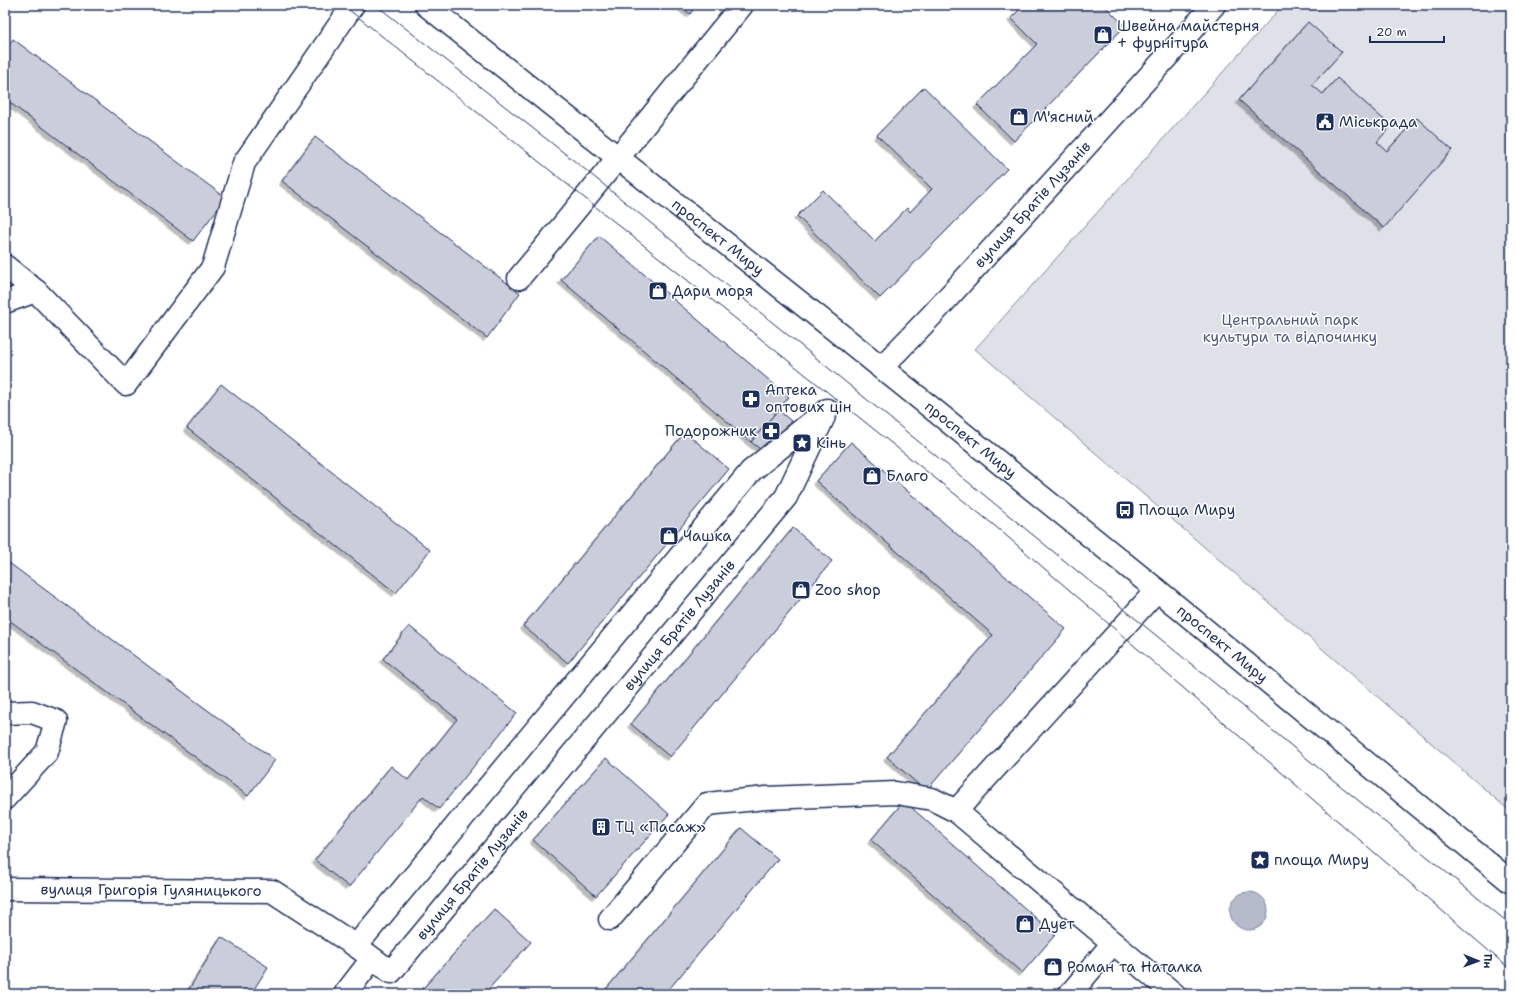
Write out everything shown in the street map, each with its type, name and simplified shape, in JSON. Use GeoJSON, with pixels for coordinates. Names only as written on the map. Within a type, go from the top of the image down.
{"type":"FeatureCollection","features":[{"type":"Feature","properties":{"kind":"street"},"geometry":{"type":"LineString","coordinates":[[5,266],[36,291],[126,384],[213,267],[244,163],[353,5]]}},
{"type":"Feature","properties":{"kind":"street","name":"проспект Миру"},"geometry":{"type":"LineString","coordinates":[[426,5],[1157,590],[1511,882]]}},
{"type":"Feature","properties":{"kind":"street"},"geometry":{"type":"LineString","coordinates":[[519,278],[619,159],[656,110],[742,5]]}},
{"type":"Feature","properties":{"kind":"street","name":"вулиця Братів Лузанів"},"geometry":{"type":"LineString","coordinates":[[881,368],[937,310],[1214,5]]}},
{"type":"Feature","properties":{"kind":"street"},"geometry":{"type":"LineString","coordinates":[[5,302],[36,291]]}},
{"type":"Feature","properties":{"kind":"street","name":"вулиця Братів Лузанів"},"geometry":{"type":"LineString","coordinates":[[345,994],[364,952],[751,471],[827,410],[786,497],[391,972]]}},
{"type":"Feature","properties":{"kind":"street"},"geometry":{"type":"LineString","coordinates":[[956,811],[1157,590]]}},
{"type":"Feature","properties":{"kind":"street"},"geometry":{"type":"LineString","coordinates":[[5,713],[32,712],[56,721],[47,752],[5,798]]}},
{"type":"Feature","properties":{"kind":"street"},"geometry":{"type":"LineString","coordinates":[[610,919],[707,804],[766,798],[896,793],[932,799],[956,811],[1174,994]]}},
{"type":"Feature","properties":{"kind":"street","name":"вулиця Григорія Гуляницького"},"geometry":{"type":"LineString","coordinates":[[5,889],[272,891],[364,952],[391,972]]}},
{"type":"Feature","properties":{"kind":"street"},"geometry":{"type":"LineString","coordinates":[[1070,994],[1113,943]]}},
{"type":"Feature","properties":{"kind":"green space","name":"Центральний парк культури та відпочинку"},"geometry":{"type":"Polygon","coordinates":[[[1283,5],[1511,5],[1511,812],[975,349],[1283,5]]]}},
{"type":"Feature","properties":{"kind":"water"},"geometry":{"type":"Polygon","coordinates":[[[1249,892],[1259,895],[1265,901],[1268,911],[1265,921],[1259,927],[1249,930],[1239,927],[1233,921],[1230,911],[1233,901],[1239,895],[1249,892]]]}},
{"type":"Feature","properties":{"kind":"building"},"geometry":{"type":"Polygon","coordinates":[[[679,5],[697,5],[690,14],[679,5]]]}},
{"type":"Feature","properties":{"kind":"building"},"geometry":{"type":"Polygon","coordinates":[[[1024,5],[1104,5],[1125,26],[1014,141],[977,105],[1037,44],[1011,18],[1024,5]]]}},
{"type":"Feature","properties":{"kind":"building","name":"Міськрада"},"geometry":{"type":"Polygon","coordinates":[[[1308,22],[1342,52],[1312,85],[1323,94],[1337,78],[1391,126],[1377,142],[1387,151],[1417,118],[1452,150],[1384,228],[1239,100],[1308,22]]]}},
{"type":"Feature","properties":{"kind":"building"},"geometry":{"type":"Polygon","coordinates":[[[13,39],[226,198],[193,241],[5,99],[5,50],[13,39]]]}},
{"type":"Feature","properties":{"kind":"building"},"geometry":{"type":"Polygon","coordinates":[[[924,87],[1007,169],[880,298],[797,216],[823,190],[875,241],[907,208],[910,212],[932,189],[877,135],[924,87]]]}},
{"type":"Feature","properties":{"kind":"building"},"geometry":{"type":"Polygon","coordinates":[[[315,137],[520,293],[487,338],[282,181],[315,137]]]}},
{"type":"Feature","properties":{"kind":"building"},"geometry":{"type":"Polygon","coordinates":[[[599,236],[789,397],[751,442],[561,280],[599,236]]]}},
{"type":"Feature","properties":{"kind":"building"},"geometry":{"type":"Polygon","coordinates":[[[221,384],[430,550],[396,593],[187,428],[221,384]]]}},
{"type":"Feature","properties":{"kind":"building","name":"Подорожник"},"geometry":{"type":"Polygon","coordinates":[[[778,410],[791,421],[764,452],[751,442],[778,410]]]}},
{"type":"Feature","properties":{"kind":"building"},"geometry":{"type":"Polygon","coordinates":[[[685,432],[729,469],[568,663],[523,626],[685,432]]]}},
{"type":"Feature","properties":{"kind":"building"},"geometry":{"type":"Polygon","coordinates":[[[851,442],[1066,629],[926,791],[887,757],[993,635],[816,481],[851,442]]]}},
{"type":"Feature","properties":{"kind":"building"},"geometry":{"type":"Polygon","coordinates":[[[793,528],[832,561],[670,757],[631,724],[793,528]]]}},
{"type":"Feature","properties":{"kind":"building"},"geometry":{"type":"Polygon","coordinates":[[[5,560],[275,760],[248,796],[5,617],[5,560]]]}},
{"type":"Feature","properties":{"kind":"building"},"geometry":{"type":"Polygon","coordinates":[[[409,626],[517,713],[439,809],[423,796],[349,887],[315,860],[391,766],[408,780],[457,719],[383,659],[409,626]]]}},
{"type":"Feature","properties":{"kind":"building","name":"ТЦ «Пасаж»"},"geometry":{"type":"Polygon","coordinates":[[[606,758],[669,814],[596,896],[533,840],[606,758]]]}},
{"type":"Feature","properties":{"kind":"building"},"geometry":{"type":"Polygon","coordinates":[[[904,801],[1055,935],[1022,973],[871,840],[904,801]]]}},
{"type":"Feature","properties":{"kind":"building"},"geometry":{"type":"Polygon","coordinates":[[[741,828],[778,859],[665,994],[602,994],[741,828]]]}},
{"type":"Feature","properties":{"kind":"building"},"geometry":{"type":"Polygon","coordinates":[[[494,909],[531,942],[484,994],[418,994],[494,909]]]}},
{"type":"Feature","properties":{"kind":"building"},"geometry":{"type":"Polygon","coordinates":[[[221,937],[268,967],[251,994],[186,994],[221,937]]]}},
{"type":"Feature","properties":{"kind":"building"},"geometry":{"type":"Polygon","coordinates":[[[959,989],[965,994],[955,994],[959,989]]]}},
{"type":"Feature","properties":{"kind":"tram line"},"geometry":{"type":"LineString","coordinates":[[343,5],[995,526],[1511,970]]}},
{"type":"Feature","properties":{"kind":"tram line"},"geometry":{"type":"LineString","coordinates":[[376,5],[582,167],[1511,925]]}},
{"type":"Feature","properties":{"kind":"place","name":"Швейна майстерня + фурнітура"},"geometry":{"type":"Point","coordinates":[1103,35]}},
{"type":"Feature","properties":{"kind":"place","name":"М'ясний"},"geometry":{"type":"Point","coordinates":[1019,117]}},
{"type":"Feature","properties":{"kind":"place","name":"Міськрада"},"geometry":{"type":"Point","coordinates":[1325,122]}},
{"type":"Feature","properties":{"kind":"place","name":"Дари моря"},"geometry":{"type":"Point","coordinates":[658,291]}},
{"type":"Feature","properties":{"kind":"place","name":"Аптека оптових цін"},"geometry":{"type":"Point","coordinates":[751,399]}},
{"type":"Feature","properties":{"kind":"place","name":"Подорожник"},"geometry":{"type":"Point","coordinates":[771,431]}},
{"type":"Feature","properties":{"kind":"place","name":"Кінь"},"geometry":{"type":"Point","coordinates":[802,443]}},
{"type":"Feature","properties":{"kind":"place","name":"Благо"},"geometry":{"type":"Point","coordinates":[872,476]}},
{"type":"Feature","properties":{"kind":"place","name":"Площа Миру"},"geometry":{"type":"Point","coordinates":[1125,510]}},
{"type":"Feature","properties":{"kind":"place","name":"Чашка"},"geometry":{"type":"Point","coordinates":[669,536]}},
{"type":"Feature","properties":{"kind":"place","name":"Zoo shop"},"geometry":{"type":"Point","coordinates":[801,590]}},
{"type":"Feature","properties":{"kind":"place","name":"ТЦ «Пасаж»"},"geometry":{"type":"Point","coordinates":[601,827]}},
{"type":"Feature","properties":{"kind":"place","name":"площа Миру"},"geometry":{"type":"Point","coordinates":[1260,860]}},
{"type":"Feature","properties":{"kind":"place","name":"Дует"},"geometry":{"type":"Point","coordinates":[1025,924]}},
{"type":"Feature","properties":{"kind":"place","name":"Роман та Наталка"},"geometry":{"type":"Point","coordinates":[1053,967]}}]}
